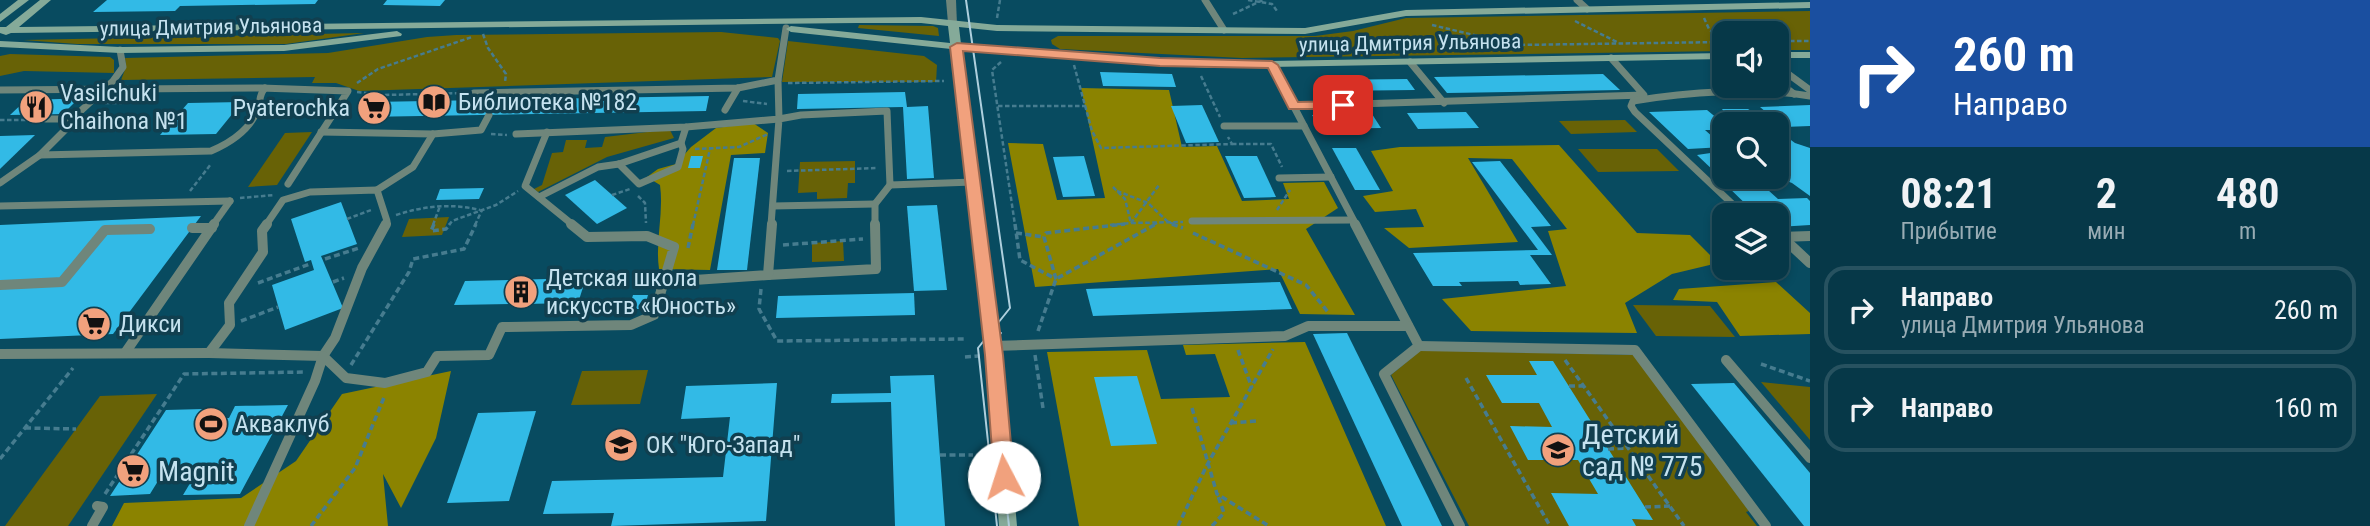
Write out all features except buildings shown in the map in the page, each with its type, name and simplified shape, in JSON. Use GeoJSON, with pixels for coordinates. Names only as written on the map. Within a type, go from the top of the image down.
{"type":"FeatureCollection","features":[{"type":"Feature","properties":{"kind":"main road"},"geometry":{"type":"LineString","coordinates":[[0,19],[23,0]]}},
{"type":"Feature","properties":{"kind":"main road"},"geometry":{"type":"LineString","coordinates":[[3,32],[46,0]]}},
{"type":"Feature","properties":{"kind":"main road","name":"улица Дмитрия Ульянова"},"geometry":{"type":"LineString","coordinates":[[3,32],[882,20],[1024,29],[1326,29],[1381,15],[1406,13],[1810,5]]}},
{"type":"Feature","properties":{"kind":"main road","name":"улица Дмитрия Ульянова"},"geometry":{"type":"LineString","coordinates":[[720,22],[1070,60],[1207,65],[1712,56]]}},
{"type":"Feature","properties":{"kind":"main road"},"geometry":{"type":"LineString","coordinates":[[953,23],[993,346],[1008,526]]}},
{"type":"Feature","properties":{"kind":"main road","name":"улица Дмитрия Ульянова"},"geometry":{"type":"LineString","coordinates":[[0,44],[120,50],[284,48],[464,26]]}},
{"type":"Feature","properties":{"kind":"main road"},"geometry":{"type":"LineString","coordinates":[[1024,29],[1035,33],[1041,40],[1039,48],[1030,54]]}},
{"type":"Feature","properties":{"kind":"main road"},"geometry":{"type":"LineString","coordinates":[[1069,29],[1054,33],[1048,40],[1053,49],[1070,60]]}},
{"type":"Feature","properties":{"kind":"main road"},"geometry":{"type":"LineString","coordinates":[[1789,55],[1810,55]]}},
{"type":"Feature","properties":{"kind":"street"},"geometry":{"type":"LineString","coordinates":[[951,0],[953,23]]}},
{"type":"Feature","properties":{"kind":"lane"},"geometry":{"type":"LineString","coordinates":[[1205,0],[1224,30]]}},
{"type":"Feature","properties":{"kind":"lane"},"geometry":{"type":"LineString","coordinates":[[1577,0],[1587,9]]}},
{"type":"Feature","properties":{"kind":"lane"},"geometry":{"type":"LineString","coordinates":[[768,275],[780,108],[778,81],[786,28]]}},
{"type":"Feature","properties":{"kind":"lane"},"geometry":{"type":"LineString","coordinates":[[0,183],[40,155],[73,122],[72,119],[113,81],[123,66],[120,50]]}},
{"type":"Feature","properties":{"kind":"lane"},"geometry":{"type":"LineString","coordinates":[[1293,106],[1644,95],[1611,58]]}},
{"type":"Feature","properties":{"kind":"lane"},"geometry":{"type":"LineString","coordinates":[[1410,62],[1444,103]]}},
{"type":"Feature","properties":{"kind":"lane"},"geometry":{"type":"LineString","coordinates":[[1272,65],[1419,346]]}},
{"type":"Feature","properties":{"kind":"lane"},"geometry":{"type":"LineString","coordinates":[[1789,75],[1810,90]]}},
{"type":"Feature","properties":{"kind":"lane"},"geometry":{"type":"LineString","coordinates":[[474,93],[498,96],[738,88],[778,81]]}},
{"type":"Feature","properties":{"kind":"lane"},"geometry":{"type":"LineString","coordinates":[[40,155],[211,151],[234,141],[258,110],[259,95],[265,88]]}},
{"type":"Feature","properties":{"kind":"lane"},"geometry":{"type":"LineString","coordinates":[[0,90],[101,92],[265,88],[348,91]]}},
{"type":"Feature","properties":{"kind":"lane"},"geometry":{"type":"LineString","coordinates":[[725,110],[738,88]]}},
{"type":"Feature","properties":{"kind":"lane"},"geometry":{"type":"LineString","coordinates":[[1789,90],[1794,94]]}},
{"type":"Feature","properties":{"kind":"lane"},"geometry":{"type":"LineString","coordinates":[[288,184],[348,91]]}},
{"type":"Feature","properties":{"kind":"lane"},"geometry":{"type":"LineString","coordinates":[[1732,203],[1631,106],[1633,101],[1646,97],[1810,96]]}},
{"type":"Feature","properties":{"kind":"lane"},"geometry":{"type":"LineString","coordinates":[[516,134],[779,124],[801,115],[887,111],[890,185],[875,204],[876,269],[665,282]]}},
{"type":"Feature","properties":{"kind":"lane"},"geometry":{"type":"LineString","coordinates":[[321,132],[433,134],[481,130],[489,115]]}},
{"type":"Feature","properties":{"kind":"lane"},"geometry":{"type":"LineString","coordinates":[[46,120],[72,119]]}},
{"type":"Feature","properties":{"kind":"lane"},"geometry":{"type":"LineString","coordinates":[[1225,127],[1304,126]]}},
{"type":"Feature","properties":{"kind":"lane"},"geometry":{"type":"LineString","coordinates":[[619,164],[639,184],[678,167],[686,127]]}},
{"type":"Feature","properties":{"kind":"lane"},"geometry":{"type":"LineString","coordinates":[[0,354],[209,352],[323,356],[344,376],[385,383],[427,372],[437,356],[489,355],[502,327],[631,325],[654,315],[674,247],[647,236],[587,237],[525,186],[547,132]]}},
{"type":"Feature","properties":{"kind":"lane"},"geometry":{"type":"LineString","coordinates":[[209,352],[230,325],[229,303],[263,251],[262,231],[283,200],[310,192],[377,190],[413,167],[433,134]]}},
{"type":"Feature","properties":{"kind":"lane"},"geometry":{"type":"LineString","coordinates":[[539,197],[597,167],[619,164],[682,146]]}},
{"type":"Feature","properties":{"kind":"lane"},"geometry":{"type":"LineString","coordinates":[[1279,177],[1331,177]]}},
{"type":"Feature","properties":{"kind":"lane"},"geometry":{"type":"LineString","coordinates":[[890,185],[973,182]]}},
{"type":"Feature","properties":{"kind":"lane"},"geometry":{"type":"LineString","coordinates":[[249,526],[323,356],[335,338],[362,268],[386,218],[377,190]]}},
{"type":"Feature","properties":{"kind":"lane"},"geometry":{"type":"LineString","coordinates":[[0,206],[230,201]]}},
{"type":"Feature","properties":{"kind":"lane"},"geometry":{"type":"LineString","coordinates":[[124,353],[230,201]]}},
{"type":"Feature","properties":{"kind":"lane"},"geometry":{"type":"LineString","coordinates":[[774,206],[875,204]]}},
{"type":"Feature","properties":{"kind":"lane"},"geometry":{"type":"LineString","coordinates":[[1192,221],[1353,220]]}},
{"type":"Feature","properties":{"kind":"lane"},"geometry":{"type":"LineString","coordinates":[[192,228],[212,228]]}},
{"type":"Feature","properties":{"kind":"lane"},"geometry":{"type":"LineString","coordinates":[[0,285],[62,282],[105,230],[150,229]]}},
{"type":"Feature","properties":{"kind":"lane"},"geometry":{"type":"LineString","coordinates":[[1789,237],[1810,236]]}},
{"type":"Feature","properties":{"kind":"lane"},"geometry":{"type":"LineString","coordinates":[[1789,245],[1810,263]]}},
{"type":"Feature","properties":{"kind":"lane"},"geometry":{"type":"LineString","coordinates":[[993,346],[1034,349],[1285,336],[1308,326],[1408,326]]}},
{"type":"Feature","properties":{"kind":"lane"},"geometry":{"type":"LineString","coordinates":[[1460,526],[1384,374],[1419,346],[1635,350],[1766,526]]}},
{"type":"Feature","properties":{"kind":"lane"},"geometry":{"type":"LineString","coordinates":[[1726,360],[1810,458]]}},
{"type":"Feature","properties":{"kind":"lane"},"geometry":{"type":"LineString","coordinates":[[92,526],[103,507],[97,506]]}},
{"type":"Feature","properties":{"kind":"path"},"geometry":{"type":"LineString","coordinates":[[997,19],[1000,0]]}},
{"type":"Feature","properties":{"kind":"path"},"geometry":{"type":"LineString","coordinates":[[1248,0],[1271,2],[1277,11]]}},
{"type":"Feature","properties":{"kind":"path"},"geometry":{"type":"LineString","coordinates":[[1233,14],[1262,1]]}},
{"type":"Feature","properties":{"kind":"path"},"geometry":{"type":"LineString","coordinates":[[1704,18],[1712,32]]}},
{"type":"Feature","properties":{"kind":"path"},"geometry":{"type":"LineString","coordinates":[[1573,20],[1620,44]]}},
{"type":"Feature","properties":{"kind":"path"},"geometry":{"type":"LineString","coordinates":[[1423,23],[1516,45],[1712,42]]}},
{"type":"Feature","properties":{"kind":"path"},"geometry":{"type":"LineString","coordinates":[[348,91],[378,69],[484,34],[488,48],[506,74],[498,96]]}},
{"type":"Feature","properties":{"kind":"path"},"geometry":{"type":"LineString","coordinates":[[1789,41],[1810,41]]}},
{"type":"Feature","properties":{"kind":"path"},"geometry":{"type":"LineString","coordinates":[[1070,60],[1092,131],[1101,148],[1271,144],[1281,166]]}},
{"type":"Feature","properties":{"kind":"path"},"geometry":{"type":"LineString","coordinates":[[999,62],[992,70],[1020,260],[1056,279]]}},
{"type":"Feature","properties":{"kind":"path"},"geometry":{"type":"LineString","coordinates":[[778,81],[944,81]]}},
{"type":"Feature","properties":{"kind":"path"},"geometry":{"type":"LineString","coordinates":[[1204,82],[1216,108]]}},
{"type":"Feature","properties":{"kind":"path"},"geometry":{"type":"LineString","coordinates":[[348,91],[384,94],[474,93]]}},
{"type":"Feature","properties":{"kind":"path"},"geometry":{"type":"LineString","coordinates":[[731,100],[758,101],[780,108]]}},
{"type":"Feature","properties":{"kind":"path"},"geometry":{"type":"LineString","coordinates":[[997,106],[1086,106]]}},
{"type":"Feature","properties":{"kind":"path"},"geometry":{"type":"LineString","coordinates":[[0,120],[46,120]]}},
{"type":"Feature","properties":{"kind":"path"},"geometry":{"type":"LineString","coordinates":[[682,146],[710,149],[747,145],[779,124]]}},
{"type":"Feature","properties":{"kind":"path"},"geometry":{"type":"LineString","coordinates":[[1225,127],[1232,144]]}},
{"type":"Feature","properties":{"kind":"path"},"geometry":{"type":"LineString","coordinates":[[182,202],[225,145]]}},
{"type":"Feature","properties":{"kind":"path"},"geometry":{"type":"LineString","coordinates":[[689,246],[710,149]]}},
{"type":"Feature","properties":{"kind":"path"},"geometry":{"type":"LineString","coordinates":[[799,171],[867,169]]}},
{"type":"Feature","properties":{"kind":"path"},"geometry":{"type":"LineString","coordinates":[[1131,223],[1159,185]]}},
{"type":"Feature","properties":{"kind":"path"},"geometry":{"type":"LineString","coordinates":[[440,206],[431,231],[446,229],[452,222],[496,205],[525,186]]}},
{"type":"Feature","properties":{"kind":"path"},"geometry":{"type":"LineString","coordinates":[[630,188],[645,203],[647,236]]}},
{"type":"Feature","properties":{"kind":"path"},"geometry":{"type":"LineString","coordinates":[[1131,223],[1125,199],[1115,189],[1148,203],[1168,222],[1306,285],[1325,312],[1338,312]]}},
{"type":"Feature","properties":{"kind":"path"},"geometry":{"type":"LineString","coordinates":[[1269,221],[1291,189]]}},
{"type":"Feature","properties":{"kind":"path"},"geometry":{"type":"LineString","coordinates":[[230,201],[247,196],[276,195]]}},
{"type":"Feature","properties":{"kind":"path"},"geometry":{"type":"LineString","coordinates":[[386,218],[422,207],[461,204],[482,210]]}},
{"type":"Feature","properties":{"kind":"path"},"geometry":{"type":"LineString","coordinates":[[344,376],[409,272],[413,259],[464,249],[482,210]]}},
{"type":"Feature","properties":{"kind":"path"},"geometry":{"type":"LineString","coordinates":[[347,219],[370,211]]}},
{"type":"Feature","properties":{"kind":"path"},"geometry":{"type":"LineString","coordinates":[[1044,237],[1046,233],[1055,230],[1192,221]]}},
{"type":"Feature","properties":{"kind":"path"},"geometry":{"type":"LineString","coordinates":[[1056,279],[1159,222]]}},
{"type":"Feature","properties":{"kind":"path"},"geometry":{"type":"LineString","coordinates":[[1016,233],[1044,237]]}},
{"type":"Feature","properties":{"kind":"path"},"geometry":{"type":"LineString","coordinates":[[1043,408],[1034,349],[1056,279],[1044,237]]}},
{"type":"Feature","properties":{"kind":"path"},"geometry":{"type":"LineString","coordinates":[[771,246],[876,238]]}},
{"type":"Feature","properties":{"kind":"path"},"geometry":{"type":"LineString","coordinates":[[325,259],[357,248],[373,248]]}},
{"type":"Feature","properties":{"kind":"path"},"geometry":{"type":"LineString","coordinates":[[242,285],[251,285],[310,264]]}},
{"type":"Feature","properties":{"kind":"path"},"geometry":{"type":"LineString","coordinates":[[333,282],[347,277]]}},
{"type":"Feature","properties":{"kind":"path"},"geometry":{"type":"LineString","coordinates":[[256,315],[278,307]]}},
{"type":"Feature","properties":{"kind":"path"},"geometry":{"type":"LineString","coordinates":[[759,309],[777,341],[964,339]]}},
{"type":"Feature","properties":{"kind":"path"},"geometry":{"type":"LineString","coordinates":[[1178,526],[1207,465],[1278,342],[1276,336]]}},
{"type":"Feature","properties":{"kind":"path"},"geometry":{"type":"LineString","coordinates":[[1233,338],[1252,388]]}},
{"type":"Feature","properties":{"kind":"path"},"geometry":{"type":"LineString","coordinates":[[0,459],[84,353]]}},
{"type":"Feature","properties":{"kind":"path"},"geometry":{"type":"LineString","coordinates":[[1563,356],[1684,526]]}},
{"type":"Feature","properties":{"kind":"path"},"geometry":{"type":"LineString","coordinates":[[1761,364],[1810,380]]}},
{"type":"Feature","properties":{"kind":"path"},"geometry":{"type":"LineString","coordinates":[[97,506],[184,374],[318,372]]}},
{"type":"Feature","properties":{"kind":"path"},"geometry":{"type":"LineString","coordinates":[[1466,378],[1550,526]]}},
{"type":"Feature","properties":{"kind":"path"},"geometry":{"type":"LineString","coordinates":[[311,526],[355,468],[386,398],[385,383]]}},
{"type":"Feature","properties":{"kind":"path"},"geometry":{"type":"LineString","coordinates":[[1569,386],[1584,386]]}},
{"type":"Feature","properties":{"kind":"path"},"geometry":{"type":"LineString","coordinates":[[1192,408],[1207,465],[1224,513],[1212,526]]}},
{"type":"Feature","properties":{"kind":"path"},"geometry":{"type":"LineString","coordinates":[[1231,423],[1256,421]]}},
{"type":"Feature","properties":{"kind":"path"},"geometry":{"type":"LineString","coordinates":[[25,428],[76,429]]}},
{"type":"Feature","properties":{"kind":"path"},"geometry":{"type":"LineString","coordinates":[[1608,449],[1629,448]]}},
{"type":"Feature","properties":{"kind":"path"},"geometry":{"type":"LineString","coordinates":[[940,455],[973,455]]}},
{"type":"Feature","properties":{"kind":"path"},"geometry":{"type":"LineString","coordinates":[[1217,494],[1268,526]]}},
{"type":"Feature","properties":{"kind":"path"},"geometry":{"type":"LineString","coordinates":[[1645,507],[1671,506]]}},
{"type":"Feature","properties":{"kind":"path"},"geometry":{"type":"LineString","coordinates":[[1261,526],[1268,526]]}},
{"type":"Feature","properties":{"kind":"shaded area"},"geometry":{"type":"Polygon","coordinates":[[[1810,11],[1810,50],[1789,50],[1789,21],[1712,21],[1712,51],[1242,58],[1060,49],[1052,44],[1051,40],[1058,36],[1315,36],[1353,31],[1406,18],[1810,11]]]}},
{"type":"Feature","properties":{"kind":"shaded area"},"geometry":{"type":"Polygon","coordinates":[[[859,25],[933,26],[938,28],[939,36],[858,28],[859,25]]]}},
{"type":"Feature","properties":{"kind":"shaded area"},"geometry":{"type":"Polygon","coordinates":[[[721,32],[778,38],[780,41],[772,77],[359,91],[336,83],[312,83],[315,77],[121,80],[126,67],[125,58],[328,53],[456,35],[721,32]]]}},
{"type":"Feature","properties":{"kind":"shaded area"},"geometry":{"type":"Polygon","coordinates":[[[364,33],[286,44],[77,44],[23,40],[364,33]]]}},
{"type":"Feature","properties":{"kind":"shaded area"},"geometry":{"type":"Polygon","coordinates":[[[788,41],[924,56],[937,65],[936,82],[782,82],[788,41]]]}},
{"type":"Feature","properties":{"kind":"shaded area"},"geometry":{"type":"Polygon","coordinates":[[[0,56],[110,57],[114,60],[114,73],[24,71],[0,76],[0,56]]]}},
{"type":"Feature","properties":{"kind":"shaded area"},"geometry":{"type":"Polygon","coordinates":[[[1081,88],[1169,90],[1182,147],[1217,146],[1242,201],[1289,199],[1283,183],[1324,182],[1338,208],[1306,229],[1355,315],[1300,314],[1278,269],[1035,287],[1008,143],[1043,144],[1057,200],[1105,198],[1081,88]]]}},
{"type":"Feature","properties":{"kind":"shaded area"},"geometry":{"type":"Polygon","coordinates":[[[1625,120],[1637,132],[1571,134],[1559,121],[1625,120]]]}},
{"type":"Feature","properties":{"kind":"shaded area"},"geometry":{"type":"Polygon","coordinates":[[[753,123],[768,133],[765,153],[731,155],[710,270],[659,269],[660,185],[647,177],[658,169],[676,164],[691,147],[716,128],[753,123]]]}},
{"type":"Feature","properties":{"kind":"shaded area"},"geometry":{"type":"Polygon","coordinates":[[[670,130],[674,138],[607,157],[538,192],[534,189],[542,185],[552,153],[563,152],[566,140],[587,140],[585,148],[602,147],[605,137],[670,130]]]}},
{"type":"Feature","properties":{"kind":"shaded area"},"geometry":{"type":"Polygon","coordinates":[[[312,132],[277,185],[248,187],[285,133],[312,132]]]}},
{"type":"Feature","properties":{"kind":"shaded area"},"geometry":{"type":"Polygon","coordinates":[[[1559,145],[1637,233],[1690,235],[1712,257],[1712,264],[1672,274],[1625,303],[1637,333],[1471,331],[1442,299],[1566,286],[1548,231],[1567,229],[1512,159],[1468,158],[1518,242],[1409,248],[1384,228],[1424,227],[1416,209],[1375,212],[1363,196],[1393,191],[1371,151],[1400,147],[1559,145]]]}},
{"type":"Feature","properties":{"kind":"shaded area"},"geometry":{"type":"Polygon","coordinates":[[[1578,149],[1657,149],[1679,171],[1598,172],[1578,149]]]}},
{"type":"Feature","properties":{"kind":"shaded area"},"geometry":{"type":"Polygon","coordinates":[[[855,161],[855,183],[848,183],[847,198],[817,199],[817,192],[798,193],[800,162],[855,161]]]}},
{"type":"Feature","properties":{"kind":"shaded area"},"geometry":{"type":"Polygon","coordinates":[[[449,217],[442,235],[402,237],[409,219],[449,217]]]}},
{"type":"Feature","properties":{"kind":"shaded area"},"geometry":{"type":"Polygon","coordinates":[[[843,241],[844,261],[812,262],[812,243],[843,241]]]}},
{"type":"Feature","properties":{"kind":"shaded area"},"geometry":{"type":"Polygon","coordinates":[[[1776,282],[1810,313],[1810,334],[1740,336],[1717,302],[1673,300],[1679,289],[1776,282]]]}},
{"type":"Feature","properties":{"kind":"shaded area"},"geometry":{"type":"Polygon","coordinates":[[[1633,305],[1710,306],[1735,337],[1656,336],[1633,305]]]}},
{"type":"Feature","properties":{"kind":"shaded area"},"geometry":{"type":"Polygon","coordinates":[[[1305,342],[1386,526],[1079,526],[1047,352],[1147,350],[1161,399],[1230,397],[1215,354],[1186,355],[1183,345],[1305,342]]]}},
{"type":"Feature","properties":{"kind":"shaded area","name":"Детский сад № 775"},"geometry":{"type":"Polygon","coordinates":[[[1421,350],[1634,355],[1749,511],[1746,512],[1757,526],[1469,526],[1391,375],[1421,350]]]}},
{"type":"Feature","properties":{"kind":"shaded area"},"geometry":{"type":"Polygon","coordinates":[[[648,370],[640,404],[571,405],[582,371],[648,370]]]}},
{"type":"Feature","properties":{"kind":"shaded area"},"geometry":{"type":"Polygon","coordinates":[[[451,371],[436,438],[401,508],[383,474],[388,526],[112,526],[124,503],[241,498],[296,461],[342,394],[451,371]]]}},
{"type":"Feature","properties":{"kind":"shaded area"},"geometry":{"type":"Polygon","coordinates":[[[1761,382],[1810,387],[1810,440],[1761,382]]]}},
{"type":"Feature","properties":{"kind":"shaded area"},"geometry":{"type":"Polygon","coordinates":[[[157,394],[68,526],[5,526],[100,396],[157,394]]]}},
{"type":"Feature","properties":{"kind":"tram line"},"geometry":{"type":"LineString","coordinates":[[966,0],[1010,308],[978,348],[997,526]]}},
{"type":"Feature","properties":{"kind":"tram line"},"geometry":{"type":"LineString","coordinates":[[1001,333],[989,349],[1009,526]]}},
{"type":"Feature","properties":{"kind":"place","name":"Библиотека №182"},"geometry":{"type":"Point","coordinates":[434,102]}},
{"type":"Feature","properties":{"kind":"place","name":"Vasilchuki Chaihona №1"},"geometry":{"type":"Point","coordinates":[36,107]}},
{"type":"Feature","properties":{"kind":"place","name":"Pyaterochka"},"geometry":{"type":"Point","coordinates":[374,108]}},
{"type":"Feature","properties":{"kind":"place","name":"Детская школа искусств «Юность»"},"geometry":{"type":"Point","coordinates":[521,292]}},
{"type":"Feature","properties":{"kind":"place","name":"Дикси"},"geometry":{"type":"Point","coordinates":[94,324]}},
{"type":"Feature","properties":{"kind":"place","name":"Акваклуб"},"geometry":{"type":"Point","coordinates":[211,424]}},
{"type":"Feature","properties":{"kind":"place","name":"ОК \"Юго-Запад\""},"geometry":{"type":"Point","coordinates":[621,445]}},
{"type":"Feature","properties":{"kind":"place","name":"Детский сад № 775"},"geometry":{"type":"Point","coordinates":[1558,450]}},
{"type":"Feature","properties":{"kind":"place","name":"Magnit"},"geometry":{"type":"Point","coordinates":[133,471]}},
{"type":"Feature","properties":{"kind":"route"},"geometry":{"type":"LineString","coordinates":[[1004,477],[994,355],[957,47],[1207,65],[1272,65],[1293,106],[1343,105]]}}]}
